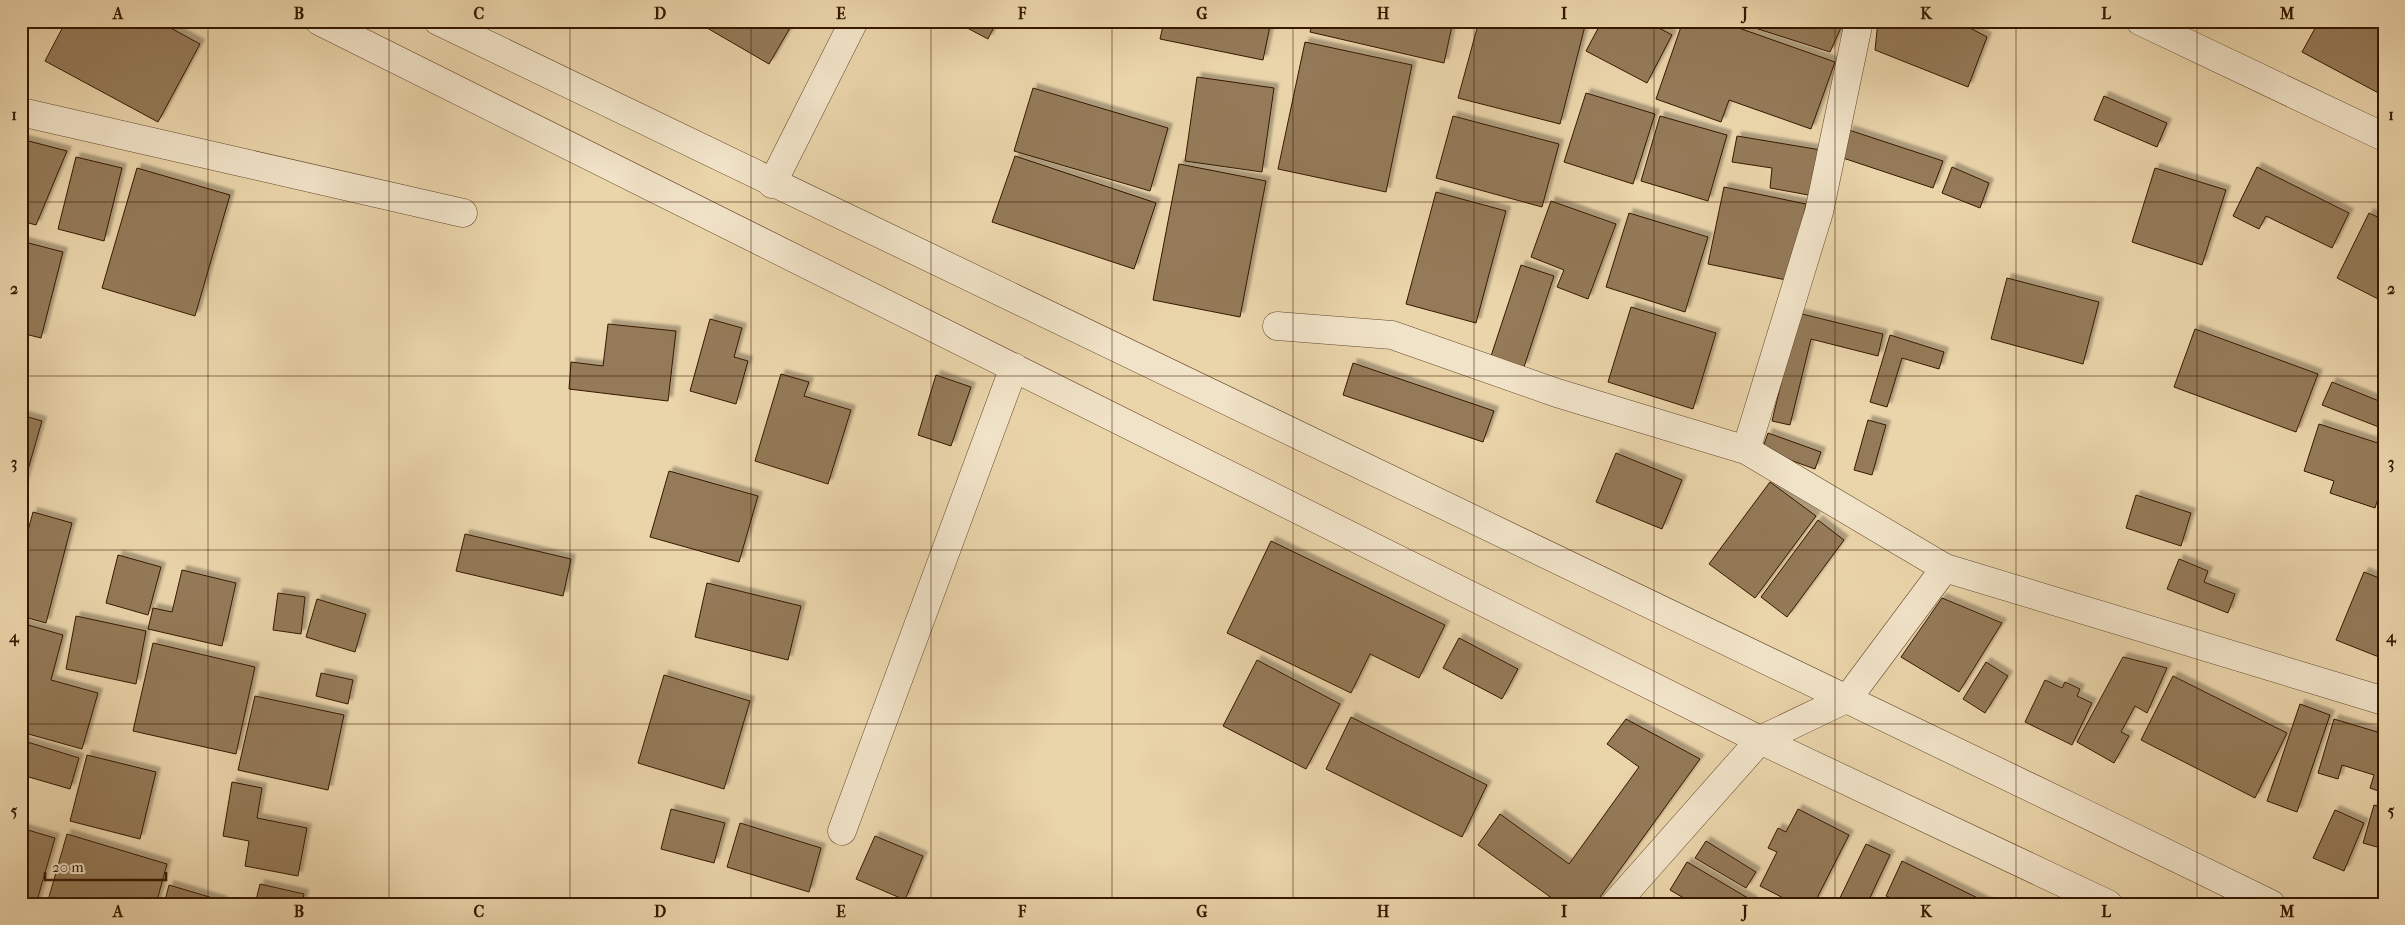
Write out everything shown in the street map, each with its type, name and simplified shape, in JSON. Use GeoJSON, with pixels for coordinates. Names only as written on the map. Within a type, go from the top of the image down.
{"type":"FeatureCollection","features":[{"type":"Feature","properties":{"kind":"street"},"geometry":{"type":"LineString","coordinates":[[319,21],[1014,366],[1760,740],[2108,904]]}},
{"type":"Feature","properties":{"kind":"street"},"geometry":{"type":"LineString","coordinates":[[438,21],[772,184],[1848,698],[2271,904]]}},
{"type":"Feature","properties":{"kind":"street"},"geometry":{"type":"LineString","coordinates":[[772,184],[854,21]]}},
{"type":"Feature","properties":{"kind":"street"},"geometry":{"type":"LineString","coordinates":[[1746,450],[1819,212],[1860,21]]}},
{"type":"Feature","properties":{"kind":"street"},"geometry":{"type":"LineString","coordinates":[[2140,21],[2384,137]]}},
{"type":"Feature","properties":{"kind":"street"},"geometry":{"type":"LineString","coordinates":[[21,112],[463,213]]}},
{"type":"Feature","properties":{"kind":"street"},"geometry":{"type":"LineString","coordinates":[[1277,326],[1392,336],[1556,393],[1746,450],[1945,568],[2384,701]]}},
{"type":"Feature","properties":{"kind":"street"},"geometry":{"type":"LineString","coordinates":[[842,830],[1014,366]]}},
{"type":"Feature","properties":{"kind":"street"},"geometry":{"type":"LineString","coordinates":[[1615,904],[1760,740],[1848,698],[1945,568]]}},
{"type":"Feature","properties":{"kind":"building"},"geometry":{"type":"Polygon","coordinates":[[[66,21],[158,21],[200,44],[158,122],[45,61],[66,21]]]}},
{"type":"Feature","properties":{"kind":"building"},"geometry":{"type":"Polygon","coordinates":[[[695,21],[794,21],[769,64],[695,21]]]}},
{"type":"Feature","properties":{"kind":"building"},"geometry":{"type":"Polygon","coordinates":[[[954,21],[997,21],[988,39],[954,21]]]}},
{"type":"Feature","properties":{"kind":"building"},"geometry":{"type":"Polygon","coordinates":[[[1164,21],[1271,21],[1263,60],[1160,39],[1164,21]]]}},
{"type":"Feature","properties":{"kind":"building"},"geometry":{"type":"Polygon","coordinates":[[[1313,21],[1453,21],[1444,63],[1310,32],[1313,21]]]}},
{"type":"Feature","properties":{"kind":"building"},"geometry":{"type":"Polygon","coordinates":[[[1479,21],[1586,22],[1560,124],[1458,98],[1479,21]]]}},
{"type":"Feature","properties":{"kind":"building"},"geometry":{"type":"Polygon","coordinates":[[[1602,21],[1646,21],[1672,35],[1647,83],[1586,51],[1602,21]]]}},
{"type":"Feature","properties":{"kind":"building"},"geometry":{"type":"Polygon","coordinates":[[[1683,21],[1719,21],[1835,62],[1811,129],[1729,100],[1721,122],[1656,99],[1683,21]]]}},
{"type":"Feature","properties":{"kind":"building"},"geometry":{"type":"Polygon","coordinates":[[[1755,21],[1844,21],[1830,52],[1752,27],[1755,21]]]}},
{"type":"Feature","properties":{"kind":"building"},"geometry":{"type":"Polygon","coordinates":[[[1878,21],[1957,21],[1987,37],[1968,87],[1875,50],[1878,21]]]}},
{"type":"Feature","properties":{"kind":"building"},"geometry":{"type":"Polygon","coordinates":[[[2319,21],[2384,21],[2384,96],[2302,52],[2319,21]]]}},
{"type":"Feature","properties":{"kind":"building"},"geometry":{"type":"Polygon","coordinates":[[[1305,42],[1412,65],[1386,192],[1278,169],[1305,42]]]}},
{"type":"Feature","properties":{"kind":"building"},"geometry":{"type":"Polygon","coordinates":[[[1197,77],[1274,88],[1262,172],[1185,161],[1197,77]]]}},
{"type":"Feature","properties":{"kind":"building"},"geometry":{"type":"Polygon","coordinates":[[[1033,88],[1168,128],[1150,191],[1014,151],[1033,88]]]}},
{"type":"Feature","properties":{"kind":"building"},"geometry":{"type":"Polygon","coordinates":[[[1586,93],[1655,114],[1633,184],[1564,162],[1586,93]]]}},
{"type":"Feature","properties":{"kind":"building"},"geometry":{"type":"Polygon","coordinates":[[[2104,96],[2167,123],[2157,147],[2094,120],[2104,96]]]}},
{"type":"Feature","properties":{"kind":"building"},"geometry":{"type":"Polygon","coordinates":[[[1453,116],[1559,144],[1542,207],[1436,178],[1453,116]]]}},
{"type":"Feature","properties":{"kind":"building"},"geometry":{"type":"Polygon","coordinates":[[[1660,116],[1727,135],[1708,201],[1641,181],[1660,116]]]}},
{"type":"Feature","properties":{"kind":"building"},"geometry":{"type":"Polygon","coordinates":[[[1849,130],[1943,161],[1933,188],[1840,157],[1849,130]]]}},
{"type":"Feature","properties":{"kind":"building"},"geometry":{"type":"Polygon","coordinates":[[[1737,136],[1821,150],[1814,196],[1770,188],[1772,168],[1732,162],[1737,136]]]}},
{"type":"Feature","properties":{"kind":"building"},"geometry":{"type":"Polygon","coordinates":[[[21,139],[67,151],[36,225],[21,221],[21,139]]]}},
{"type":"Feature","properties":{"kind":"building"},"geometry":{"type":"Polygon","coordinates":[[[1015,156],[1156,203],[1134,269],[992,222],[1015,156]]]}},
{"type":"Feature","properties":{"kind":"building"},"geometry":{"type":"Polygon","coordinates":[[[76,157],[122,168],[104,241],[58,229],[76,157]]]}},
{"type":"Feature","properties":{"kind":"building"},"geometry":{"type":"Polygon","coordinates":[[[1179,164],[1266,181],[1240,317],[1153,300],[1179,164]]]}},
{"type":"Feature","properties":{"kind":"building"},"geometry":{"type":"Polygon","coordinates":[[[1952,167],[1989,183],[1980,208],[1942,193],[1952,167]]]}},
{"type":"Feature","properties":{"kind":"building"},"geometry":{"type":"Polygon","coordinates":[[[2257,167],[2349,213],[2332,248],[2266,216],[2259,229],[2233,216],[2257,167]]]}},
{"type":"Feature","properties":{"kind":"building"},"geometry":{"type":"Polygon","coordinates":[[[137,168],[230,195],[195,316],[102,288],[137,168]]]}},
{"type":"Feature","properties":{"kind":"building"},"geometry":{"type":"Polygon","coordinates":[[[2155,168],[2226,190],[2202,265],[2132,242],[2155,168]]]}},
{"type":"Feature","properties":{"kind":"building"},"geometry":{"type":"Polygon","coordinates":[[[1724,187],[1806,204],[1791,281],[1708,264],[1724,187]]]}},
{"type":"Feature","properties":{"kind":"building"},"geometry":{"type":"Polygon","coordinates":[[[1436,192],[1506,211],[1476,323],[1406,304],[1436,192]]]}},
{"type":"Feature","properties":{"kind":"building"},"geometry":{"type":"Polygon","coordinates":[[[1551,201],[1616,224],[1588,299],[1557,287],[1564,270],[1531,257],[1551,201]]]}},
{"type":"Feature","properties":{"kind":"building"},"geometry":{"type":"Polygon","coordinates":[[[1629,213],[1708,237],[1685,312],[1606,287],[1629,213]]]}},
{"type":"Feature","properties":{"kind":"building"},"geometry":{"type":"Polygon","coordinates":[[[2369,213],[2384,220],[2384,302],[2337,278],[2369,213]]]}},
{"type":"Feature","properties":{"kind":"building"},"geometry":{"type":"Polygon","coordinates":[[[21,241],[63,252],[41,338],[21,333],[21,241]]]}},
{"type":"Feature","properties":{"kind":"building"},"geometry":{"type":"Polygon","coordinates":[[[1521,265],[1554,276],[1524,367],[1491,356],[1521,265]]]}},
{"type":"Feature","properties":{"kind":"building"},"geometry":{"type":"Polygon","coordinates":[[[2007,278],[2099,302],[2083,364],[1991,339],[2007,278]]]}},
{"type":"Feature","properties":{"kind":"building"},"geometry":{"type":"Polygon","coordinates":[[[1631,307],[1716,333],[1693,409],[1608,382],[1631,307]]]}},
{"type":"Feature","properties":{"kind":"building"},"geometry":{"type":"Polygon","coordinates":[[[1798,313],[1883,334],[1878,356],[1811,339],[1790,425],[1772,421],[1798,313]]]}},
{"type":"Feature","properties":{"kind":"building"},"geometry":{"type":"Polygon","coordinates":[[[710,319],[742,328],[734,357],[748,361],[736,404],[690,391],[710,319]]]}},
{"type":"Feature","properties":{"kind":"building"},"geometry":{"type":"Polygon","coordinates":[[[608,324],[676,331],[668,401],[569,389],[571,362],[603,366],[608,324]]]}},
{"type":"Feature","properties":{"kind":"building"},"geometry":{"type":"Polygon","coordinates":[[[2195,329],[2318,374],[2296,432],[2174,387],[2195,329]]]}},
{"type":"Feature","properties":{"kind":"building"},"geometry":{"type":"Polygon","coordinates":[[[1890,335],[1944,352],[1939,369],[1902,358],[1887,407],[1870,402],[1890,335]]]}},
{"type":"Feature","properties":{"kind":"building"},"geometry":{"type":"Polygon","coordinates":[[[1353,363],[1494,411],[1483,442],[1343,395],[1353,363]]]}},
{"type":"Feature","properties":{"kind":"building"},"geometry":{"type":"Polygon","coordinates":[[[781,374],[809,382],[804,396],[851,410],[828,484],[755,461],[781,374]]]}},
{"type":"Feature","properties":{"kind":"building"},"geometry":{"type":"Polygon","coordinates":[[[936,375],[971,387],[951,446],[918,435],[936,375]]]}},
{"type":"Feature","properties":{"kind":"building"},"geometry":{"type":"Polygon","coordinates":[[[2332,382],[2384,403],[2384,429],[2322,405],[2332,382]]]}},
{"type":"Feature","properties":{"kind":"building"},"geometry":{"type":"Polygon","coordinates":[[[21,415],[42,421],[21,494],[21,415]]]}},
{"type":"Feature","properties":{"kind":"building"},"geometry":{"type":"Polygon","coordinates":[[[1868,420],[1886,425],[1872,475],[1854,470],[1868,420]]]}},
{"type":"Feature","properties":{"kind":"building"},"geometry":{"type":"Polygon","coordinates":[[[2319,424],[2384,445],[2384,480],[2375,508],[2330,493],[2334,481],[2304,471],[2319,424]]]}},
{"type":"Feature","properties":{"kind":"building"},"geometry":{"type":"Polygon","coordinates":[[[1768,433],[1821,452],[1815,469],[1762,450],[1768,433]]]}},
{"type":"Feature","properties":{"kind":"building"},"geometry":{"type":"Polygon","coordinates":[[[1616,453],[1682,480],[1662,529],[1596,502],[1616,453]]]}},
{"type":"Feature","properties":{"kind":"building"},"geometry":{"type":"Polygon","coordinates":[[[669,471],[758,496],[739,562],[650,537],[669,471]]]}},
{"type":"Feature","properties":{"kind":"building"},"geometry":{"type":"Polygon","coordinates":[[[1770,482],[1816,516],[1755,598],[1709,564],[1770,482]]]}},
{"type":"Feature","properties":{"kind":"building"},"geometry":{"type":"Polygon","coordinates":[[[2136,495],[2191,513],[2181,546],[2126,528],[2136,495]]]}},
{"type":"Feature","properties":{"kind":"building"},"geometry":{"type":"Polygon","coordinates":[[[33,512],[72,523],[46,623],[21,616],[21,557],[33,512]]]}},
{"type":"Feature","properties":{"kind":"building"},"geometry":{"type":"Polygon","coordinates":[[[1818,520],[1844,540],[1787,617],[1761,597],[1818,520]]]}},
{"type":"Feature","properties":{"kind":"building"},"geometry":{"type":"Polygon","coordinates":[[[465,534],[571,559],[563,596],[456,571],[465,534]]]}},
{"type":"Feature","properties":{"kind":"building"},"geometry":{"type":"Polygon","coordinates":[[[1271,541],[1445,625],[1419,678],[1370,654],[1351,693],[1227,633],[1271,541]]]}},
{"type":"Feature","properties":{"kind":"building"},"geometry":{"type":"Polygon","coordinates":[[[118,555],[161,567],[148,615],[106,603],[118,555]]]}},
{"type":"Feature","properties":{"kind":"building"},"geometry":{"type":"Polygon","coordinates":[[[2179,559],[2208,571],[2204,582],[2235,594],[2228,613],[2167,589],[2179,559]]]}},
{"type":"Feature","properties":{"kind":"building"},"geometry":{"type":"Polygon","coordinates":[[[182,570],[236,583],[222,646],[148,629],[153,608],[172,612],[182,570]]]}},
{"type":"Feature","properties":{"kind":"building"},"geometry":{"type":"Polygon","coordinates":[[[2364,572],[2384,580],[2384,659],[2336,640],[2364,572]]]}},
{"type":"Feature","properties":{"kind":"building"},"geometry":{"type":"Polygon","coordinates":[[[707,583],[801,606],[788,660],[695,637],[707,583]]]}},
{"type":"Feature","properties":{"kind":"building"},"geometry":{"type":"Polygon","coordinates":[[[278,593],[305,597],[301,634],[273,630],[278,593]]]}},
{"type":"Feature","properties":{"kind":"building"},"geometry":{"type":"Polygon","coordinates":[[[1942,598],[2002,623],[1959,692],[1901,657],[1942,598]]]}},
{"type":"Feature","properties":{"kind":"building"},"geometry":{"type":"Polygon","coordinates":[[[317,599],[366,614],[355,652],[306,637],[317,599]]]}},
{"type":"Feature","properties":{"kind":"building"},"geometry":{"type":"Polygon","coordinates":[[[76,616],[146,631],[136,684],[66,669],[76,616]]]}},
{"type":"Feature","properties":{"kind":"building"},"geometry":{"type":"Polygon","coordinates":[[[21,623],[63,635],[51,680],[98,693],[82,749],[21,732],[21,623]]]}},
{"type":"Feature","properties":{"kind":"building"},"geometry":{"type":"Polygon","coordinates":[[[1459,638],[1518,669],[1502,699],[1443,668],[1459,638]]]}},
{"type":"Feature","properties":{"kind":"building"},"geometry":{"type":"Polygon","coordinates":[[[153,643],[255,667],[236,754],[133,731],[153,643]]]}},
{"type":"Feature","properties":{"kind":"building"},"geometry":{"type":"Polygon","coordinates":[[[2123,657],[2167,668],[2147,713],[2135,706],[2121,732],[2129,736],[2114,763],[2077,742],[2123,657]]]}},
{"type":"Feature","properties":{"kind":"building"},"geometry":{"type":"Polygon","coordinates":[[[1257,660],[1340,704],[1306,769],[1223,726],[1257,660]]]}},
{"type":"Feature","properties":{"kind":"building"},"geometry":{"type":"Polygon","coordinates":[[[1986,662],[2008,676],[1985,713],[1963,699],[1986,662]]]}},
{"type":"Feature","properties":{"kind":"building"},"geometry":{"type":"Polygon","coordinates":[[[321,673],[353,680],[348,704],[316,696],[321,673]]]}},
{"type":"Feature","properties":{"kind":"building"},"geometry":{"type":"Polygon","coordinates":[[[664,675],[750,701],[724,789],[638,763],[664,675]]]}},
{"type":"Feature","properties":{"kind":"building"},"geometry":{"type":"Polygon","coordinates":[[[2173,676],[2287,733],[2255,798],[2141,740],[2173,676]]]}},
{"type":"Feature","properties":{"kind":"building"},"geometry":{"type":"Polygon","coordinates":[[[2045,680],[2062,688],[2065,682],[2080,689],[2077,696],[2092,703],[2072,745],[2025,722],[2045,680]]]}},
{"type":"Feature","properties":{"kind":"building"},"geometry":{"type":"Polygon","coordinates":[[[255,696],[344,715],[328,790],[238,770],[255,696]]]}},
{"type":"Feature","properties":{"kind":"building"},"geometry":{"type":"Polygon","coordinates":[[[2300,704],[2330,715],[2297,812],[2267,801],[2300,704]]]}},
{"type":"Feature","properties":{"kind":"building"},"geometry":{"type":"Polygon","coordinates":[[[1351,717],[1487,785],[1462,837],[1326,769],[1351,717]]]}},
{"type":"Feature","properties":{"kind":"building"},"geometry":{"type":"Polygon","coordinates":[[[1626,719],[1700,759],[1595,904],[1560,904],[1478,845],[1500,814],[1569,864],[1639,767],[1607,744],[1626,719]]]}},
{"type":"Feature","properties":{"kind":"building"},"geometry":{"type":"Polygon","coordinates":[[[2334,719],[2384,734],[2384,793],[2370,788],[2374,775],[2342,765],[2338,779],[2318,773],[2334,719]]]}},
{"type":"Feature","properties":{"kind":"building"},"geometry":{"type":"Polygon","coordinates":[[[21,740],[79,758],[70,789],[22,775],[21,777],[21,740]]]}},
{"type":"Feature","properties":{"kind":"building"},"geometry":{"type":"Polygon","coordinates":[[[87,755],[156,772],[140,839],[70,821],[87,755]]]}},
{"type":"Feature","properties":{"kind":"building"},"geometry":{"type":"Polygon","coordinates":[[[232,782],[262,788],[257,818],[307,828],[298,876],[245,866],[249,841],[223,836],[232,782]]]}},
{"type":"Feature","properties":{"kind":"building"},"geometry":{"type":"Polygon","coordinates":[[[2374,805],[2384,808],[2384,849],[2363,843],[2374,805]]]}},
{"type":"Feature","properties":{"kind":"building"},"geometry":{"type":"Polygon","coordinates":[[[671,809],[725,823],[714,863],[661,849],[671,809]]]}},
{"type":"Feature","properties":{"kind":"building"},"geometry":{"type":"Polygon","coordinates":[[[1798,809],[1849,835],[1814,904],[1795,904],[1760,886],[1777,852],[1768,848],[1778,828],[1786,832],[1798,809]]]}},
{"type":"Feature","properties":{"kind":"building"},"geometry":{"type":"Polygon","coordinates":[[[2335,810],[2364,823],[2344,871],[2313,858],[2335,810]]]}},
{"type":"Feature","properties":{"kind":"building"},"geometry":{"type":"Polygon","coordinates":[[[740,823],[821,848],[809,892],[727,867],[740,823]]]}},
{"type":"Feature","properties":{"kind":"building"},"geometry":{"type":"Polygon","coordinates":[[[21,828],[55,838],[36,904],[21,904],[21,828]]]}},
{"type":"Feature","properties":{"kind":"building"},"geometry":{"type":"Polygon","coordinates":[[[67,834],[167,864],[156,904],[47,904],[67,834]]]}},
{"type":"Feature","properties":{"kind":"building"},"geometry":{"type":"Polygon","coordinates":[[[875,836],[923,856],[905,900],[856,879],[875,836]]]}},
{"type":"Feature","properties":{"kind":"building"},"geometry":{"type":"Polygon","coordinates":[[[1706,841],[1756,872],[1746,888],[1695,858],[1706,841]]]}},
{"type":"Feature","properties":{"kind":"building"},"geometry":{"type":"Polygon","coordinates":[[[1866,844],[1890,855],[1867,904],[1837,904],[1866,844]]]}},
{"type":"Feature","properties":{"kind":"building"},"geometry":{"type":"Polygon","coordinates":[[[1902,861],[1990,904],[1903,904],[1886,896],[1902,861]]]}},
{"type":"Feature","properties":{"kind":"building"},"geometry":{"type":"Polygon","coordinates":[[[1687,862],[1753,901],[1752,904],[1694,904],[1670,890],[1687,862]]]}},
{"type":"Feature","properties":{"kind":"building"},"geometry":{"type":"Polygon","coordinates":[[[260,884],[304,894],[302,904],[255,904],[260,884]]]}},
{"type":"Feature","properties":{"kind":"building"},"geometry":{"type":"Polygon","coordinates":[[[169,885],[223,901],[222,904],[164,904],[169,885]]]}}]}
